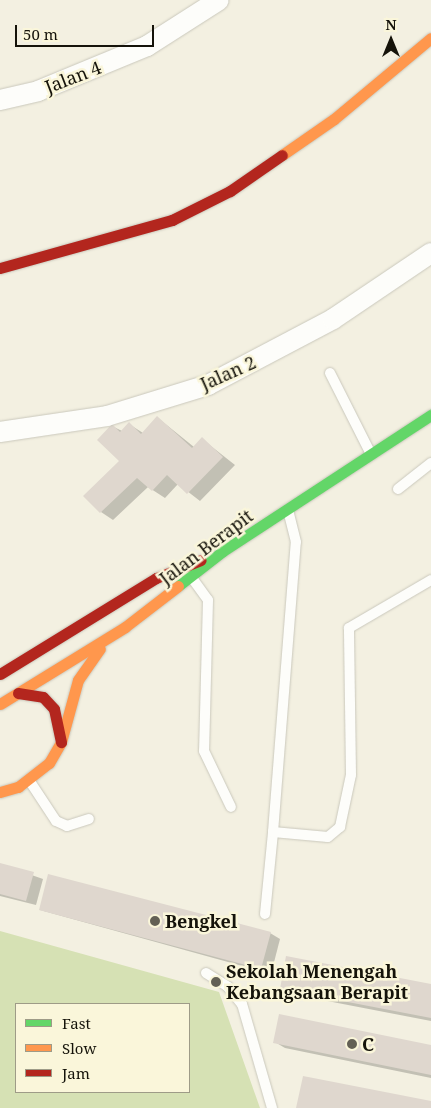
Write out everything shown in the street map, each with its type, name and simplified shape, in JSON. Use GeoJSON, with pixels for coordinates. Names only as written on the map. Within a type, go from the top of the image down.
{"type":"FeatureCollection","features":[{"type":"Feature","properties":{"kind":"main road"},"geometry":{"type":"LineString","coordinates":[[0,268],[100,244],[172,220],[230,191],[334,119],[431,38]]}},
{"type":"Feature","properties":{"kind":"main road","name":"Jalan Berapit"},"geometry":{"type":"LineString","coordinates":[[0,704],[125,627],[192,578],[223,551],[431,415]]}},
{"type":"Feature","properties":{"kind":"main road"},"geometry":{"type":"LineString","coordinates":[[0,674],[156,578],[223,551]]}},
{"type":"Feature","properties":{"kind":"main road"},"geometry":{"type":"LineString","coordinates":[[0,792],[29,780],[49,763],[61,742],[78,680],[91,658],[125,627]]}},
{"type":"Feature","properties":{"kind":"main road"},"geometry":{"type":"LineString","coordinates":[[18,693],[43,698],[54,710],[61,742]]}},
{"type":"Feature","properties":{"kind":"street","name":"Jalan 4"},"geometry":{"type":"LineString","coordinates":[[0,100],[38,91],[138,50],[219,0]]}},
{"type":"Feature","properties":{"kind":"street","name":"Jalan 2"},"geometry":{"type":"LineString","coordinates":[[0,432],[107,416],[208,385],[333,319],[431,253]]}},
{"type":"Feature","properties":{"kind":"lane"},"geometry":{"type":"LineString","coordinates":[[330,373],[371,454]]}},
{"type":"Feature","properties":{"kind":"lane"},"geometry":{"type":"LineString","coordinates":[[398,490],[431,463]]}},
{"type":"Feature","properties":{"kind":"lane"},"geometry":{"type":"LineString","coordinates":[[265,914],[296,542],[287,509]]}},
{"type":"Feature","properties":{"kind":"lane"},"geometry":{"type":"LineString","coordinates":[[192,578],[208,600],[204,751],[231,807]]}},
{"type":"Feature","properties":{"kind":"lane"},"geometry":{"type":"LineString","coordinates":[[272,832],[328,837],[340,827],[351,775],[349,628],[431,580]]}},
{"type":"Feature","properties":{"kind":"lane"},"geometry":{"type":"LineString","coordinates":[[29,780],[56,821],[66,826],[89,818]]}},
{"type":"Feature","properties":{"kind":"lane"},"geometry":{"type":"LineString","coordinates":[[206,973],[228,987],[242,1004],[272,1108]]}},
{"type":"Feature","properties":{"kind":"green space"},"geometry":{"type":"Polygon","coordinates":[[[0,931],[219,992],[260,1108],[0,1108],[0,931]]]}},
{"type":"Feature","properties":{"kind":"building"},"geometry":{"type":"Polygon","coordinates":[[[157,416],[192,448],[202,437],[223,457],[187,494],[167,475],[152,491],[137,478],[100,513],[83,496],[119,461],[97,440],[112,424],[120,432],[129,422],[141,434],[157,416]]]}},
{"type":"Feature","properties":{"kind":"building"},"geometry":{"type":"Polygon","coordinates":[[[0,863],[34,872],[26,901],[0,894],[0,863]]]}},
{"type":"Feature","properties":{"kind":"building","name":"Bengkel"},"geometry":{"type":"Polygon","coordinates":[[[48,874],[271,932],[261,969],[39,910],[48,874]]]}},
{"type":"Feature","properties":{"kind":"building"},"geometry":{"type":"Polygon","coordinates":[[[286,956],[431,984],[431,1018],[280,989],[286,956]]]}},
{"type":"Feature","properties":{"kind":"building","name":"C"},"geometry":{"type":"Polygon","coordinates":[[[279,1014],[431,1045],[431,1075],[273,1043],[279,1014]]]}},
{"type":"Feature","properties":{"kind":"building"},"geometry":{"type":"Polygon","coordinates":[[[303,1076],[431,1101],[431,1108],[296,1108],[303,1076]]]}},
{"type":"Feature","properties":{"kind":"traffic: fast"},"geometry":{"type":"LineString","coordinates":[[178,586],[223,551],[431,415]]}},
{"type":"Feature","properties":{"kind":"traffic: slow"},"geometry":{"type":"LineString","coordinates":[[282,155],[334,119],[431,38]]}},
{"type":"Feature","properties":{"kind":"traffic: slow"},"geometry":{"type":"LineString","coordinates":[[0,704],[125,627],[178,586]]}},
{"type":"Feature","properties":{"kind":"traffic: slow"},"geometry":{"type":"LineString","coordinates":[[0,792],[18,787],[49,763],[61,742],[78,680],[100,649]]}},
{"type":"Feature","properties":{"kind":"traffic: jam"},"geometry":{"type":"LineString","coordinates":[[0,268],[172,220],[230,191],[282,155]]}},
{"type":"Feature","properties":{"kind":"traffic: jam"},"geometry":{"type":"LineString","coordinates":[[0,674],[156,578],[201,560]]}},
{"type":"Feature","properties":{"kind":"traffic: jam"},"geometry":{"type":"LineString","coordinates":[[18,693],[43,697],[54,709],[61,742]]}},
{"type":"Feature","properties":{"kind":"place","name":"Bengkel"},"geometry":{"type":"Point","coordinates":[155,921]}},
{"type":"Feature","properties":{"kind":"place","name":"Sekolah Menengah Kebangsaan Berapit"},"geometry":{"type":"Point","coordinates":[216,982]}},
{"type":"Feature","properties":{"kind":"place","name":"C"},"geometry":{"type":"Point","coordinates":[352,1044]}}]}
